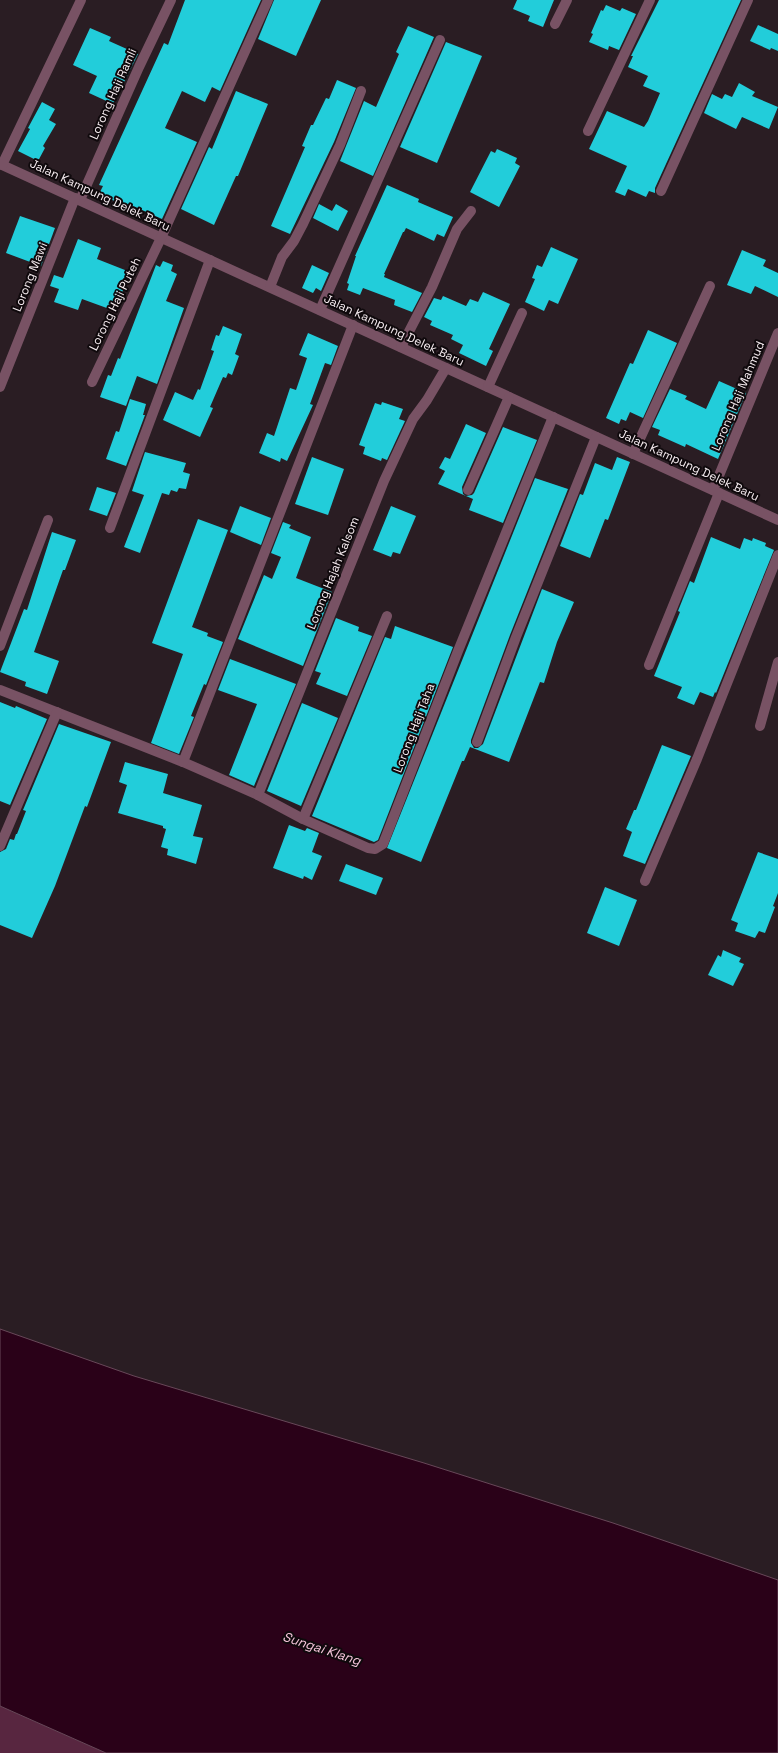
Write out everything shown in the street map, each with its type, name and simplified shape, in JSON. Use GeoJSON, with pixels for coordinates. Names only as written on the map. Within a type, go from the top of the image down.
{"type":"FeatureCollection","features":[{"type":"Feature","properties":{"kind":"street"},"geometry":{"type":"LineString","coordinates":[[1,164],[81,0]]}},
{"type":"Feature","properties":{"kind":"street","name":"Lorong Haji Ramli"},"geometry":{"type":"LineString","coordinates":[[78,199],[171,0]]}},
{"type":"Feature","properties":{"kind":"street","name":"Lorong Haji Puteh"},"geometry":{"type":"LineString","coordinates":[[92,382],[161,238],[268,0]]}},
{"type":"Feature","properties":{"kind":"street"},"geometry":{"type":"LineString","coordinates":[[555,24],[567,0]]}},
{"type":"Feature","properties":{"kind":"street"},"geometry":{"type":"LineString","coordinates":[[588,131],[650,0]]}},
{"type":"Feature","properties":{"kind":"street"},"geometry":{"type":"LineString","coordinates":[[661,191],[748,0]]}},
{"type":"Feature","properties":{"kind":"street"},"geometry":{"type":"LineString","coordinates":[[320,310],[440,40]]}},
{"type":"Feature","properties":{"kind":"street"},"geometry":{"type":"LineString","coordinates":[[270,287],[282,257],[294,241],[303,224],[340,145],[361,91]]}},
{"type":"Feature","properties":{"kind":"street","name":"Jalan Kampung Delek Baru"},"geometry":{"type":"LineString","coordinates":[[1,164],[778,520]]}},
{"type":"Feature","properties":{"kind":"street","name":"Lorong Mawi"},"geometry":{"type":"LineString","coordinates":[[0,387],[78,199]]}},
{"type":"Feature","properties":{"kind":"street"},"geometry":{"type":"LineString","coordinates":[[401,347],[432,287],[457,229],[471,211]]}},
{"type":"Feature","properties":{"kind":"street"},"geometry":{"type":"LineString","coordinates":[[110,528],[210,260]]}},
{"type":"Feature","properties":{"kind":"street"},"geometry":{"type":"LineString","coordinates":[[633,454],[710,286]]}},
{"type":"Feature","properties":{"kind":"street"},"geometry":{"type":"LineString","coordinates":[[488,387],[522,313]]}},
{"type":"Feature","properties":{"kind":"street"},"geometry":{"type":"LineString","coordinates":[[183,762],[353,325]]}},
{"type":"Feature","properties":{"kind":"street","name":"Lorong Haji Mahmud"},"geometry":{"type":"LineString","coordinates":[[649,665],[778,333]]}},
{"type":"Feature","properties":{"kind":"street","name":"Lorong Hajah Kalsom"},"geometry":{"type":"LineString","coordinates":[[258,795],[384,481],[413,419],[428,400],[446,368]]}},
{"type":"Feature","properties":{"kind":"street"},"geometry":{"type":"LineString","coordinates":[[468,490],[509,397]]}},
{"type":"Feature","properties":{"kind":"street","name":"Lorong Haji Taha"},"geometry":{"type":"LineString","coordinates":[[0,690],[183,762],[258,795],[303,819],[368,848],[376,849],[383,844],[458,651],[553,417]]}},
{"type":"Feature","properties":{"kind":"street"},"geometry":{"type":"LineString","coordinates":[[477,742],[516,637],[596,437]]}},
{"type":"Feature","properties":{"kind":"street"},"geometry":{"type":"LineString","coordinates":[[0,646],[48,520]]}},
{"type":"Feature","properties":{"kind":"street"},"geometry":{"type":"LineString","coordinates":[[644,881],[697,758],[778,554]]}},
{"type":"Feature","properties":{"kind":"street"},"geometry":{"type":"LineString","coordinates":[[303,819],[387,616]]}},
{"type":"Feature","properties":{"kind":"street"},"geometry":{"type":"LineString","coordinates":[[760,726],[778,662]]}},
{"type":"Feature","properties":{"kind":"street"},"geometry":{"type":"LineString","coordinates":[[0,846],[57,712]]}},
{"type":"Feature","properties":{"kind":"shaded area"},"geometry":{"type":"Polygon","coordinates":[[[0,1706],[106,1753],[0,1753],[0,1706]]]}},
{"type":"Feature","properties":{"kind":"water","name":"Sungai Klang"},"geometry":{"type":"Polygon","coordinates":[[[0,1329],[134,1376],[424,1463],[613,1523],[778,1580],[778,1753],[106,1753],[0,1706],[0,1329]]]}},
{"type":"Feature","properties":{"kind":"building"},"geometry":{"type":"Polygon","coordinates":[[[185,0],[261,0],[220,91],[212,87],[205,102],[182,91],[165,128],[197,142],[162,219],[131,205],[130,208],[99,194],[103,186],[99,185],[164,43],[168,45],[185,0]]]}},
{"type":"Feature","properties":{"kind":"building"},"geometry":{"type":"Polygon","coordinates":[[[274,0],[321,0],[296,56],[258,39],[274,0]]]}},
{"type":"Feature","properties":{"kind":"building"},"geometry":{"type":"Polygon","coordinates":[[[517,0],[554,0],[543,27],[528,21],[530,16],[513,9],[517,0]]]}},
{"type":"Feature","properties":{"kind":"building"},"geometry":{"type":"Polygon","coordinates":[[[659,0],[741,0],[655,188],[655,193],[649,191],[646,197],[628,189],[625,196],[615,192],[627,166],[589,149],[607,111],[644,127],[648,121],[660,93],[643,86],[648,76],[628,67],[633,56],[631,56],[659,0]]]}},
{"type":"Feature","properties":{"kind":"building"},"geometry":{"type":"Polygon","coordinates":[[[606,5],[620,11],[622,8],[636,14],[619,50],[609,46],[608,50],[589,42],[593,34],[591,33],[601,10],[603,11],[606,5]]]}},
{"type":"Feature","properties":{"kind":"building"},"geometry":{"type":"Polygon","coordinates":[[[758,25],[778,34],[778,51],[771,48],[770,50],[750,41],[758,25]]]}},
{"type":"Feature","properties":{"kind":"building"},"geometry":{"type":"Polygon","coordinates":[[[408,26],[434,37],[373,176],[340,161],[364,101],[376,107],[399,54],[396,52],[408,26]]]}},
{"type":"Feature","properties":{"kind":"building"},"geometry":{"type":"Polygon","coordinates":[[[90,28],[111,37],[109,41],[138,54],[113,104],[89,93],[97,76],[73,65],[90,28]]]}},
{"type":"Feature","properties":{"kind":"building"},"geometry":{"type":"Polygon","coordinates":[[[446,42],[482,56],[437,163],[400,147],[446,42]]]}},
{"type":"Feature","properties":{"kind":"building"},"geometry":{"type":"Polygon","coordinates":[[[337,80],[356,88],[334,142],[290,234],[271,226],[305,147],[302,146],[311,125],[313,125],[326,98],[329,99],[337,80]]]}},
{"type":"Feature","properties":{"kind":"building"},"geometry":{"type":"Polygon","coordinates":[[[739,83],[755,92],[752,96],[778,107],[769,129],[742,117],[736,129],[704,113],[712,94],[722,99],[725,94],[732,97],[739,83]]]}},
{"type":"Feature","properties":{"kind":"building"},"geometry":{"type":"Polygon","coordinates":[[[236,91],[268,104],[238,176],[236,176],[214,225],[181,209],[209,147],[212,149],[236,91]]]}},
{"type":"Feature","properties":{"kind":"building"},"geometry":{"type":"Polygon","coordinates":[[[42,102],[55,109],[49,120],[56,124],[43,146],[45,148],[38,161],[18,151],[42,102]]]}},
{"type":"Feature","properties":{"kind":"building"},"geometry":{"type":"Polygon","coordinates":[[[497,149],[517,158],[515,163],[520,166],[499,207],[470,192],[491,151],[495,153],[497,149]]]}},
{"type":"Feature","properties":{"kind":"building"},"geometry":{"type":"Polygon","coordinates":[[[387,185],[419,199],[418,202],[453,217],[444,237],[437,234],[434,241],[406,228],[384,274],[384,277],[422,293],[412,312],[394,305],[395,300],[363,288],[360,295],[347,290],[349,284],[347,283],[355,256],[387,185]]]}},
{"type":"Feature","properties":{"kind":"building"},"geometry":{"type":"Polygon","coordinates":[[[319,204],[332,211],[336,204],[348,211],[338,231],[313,218],[319,204]]]}},
{"type":"Feature","properties":{"kind":"building"},"geometry":{"type":"Polygon","coordinates":[[[20,216],[55,228],[41,266],[6,253],[20,216]]]}},
{"type":"Feature","properties":{"kind":"building"},"geometry":{"type":"Polygon","coordinates":[[[78,239],[101,248],[97,259],[130,272],[115,311],[82,299],[78,310],[54,302],[59,289],[50,286],[54,275],[63,278],[78,239]]]}},
{"type":"Feature","properties":{"kind":"building"},"geometry":{"type":"Polygon","coordinates":[[[551,247],[578,259],[558,304],[549,300],[544,311],[525,302],[535,279],[532,278],[537,265],[542,267],[551,247]]]}},
{"type":"Feature","properties":{"kind":"building"},"geometry":{"type":"Polygon","coordinates":[[[742,250],[766,260],[763,266],[778,273],[778,297],[755,286],[751,294],[727,285],[742,250]]]}},
{"type":"Feature","properties":{"kind":"building"},"geometry":{"type":"Polygon","coordinates":[[[163,261],[173,265],[171,271],[177,274],[166,301],[184,308],[157,384],[137,376],[126,406],[100,397],[108,375],[111,376],[118,358],[120,359],[156,265],[160,267],[163,261]]]}},
{"type":"Feature","properties":{"kind":"building"},"geometry":{"type":"Polygon","coordinates":[[[312,265],[329,273],[321,291],[316,288],[313,293],[302,288],[312,265]]]}},
{"type":"Feature","properties":{"kind":"building"},"geometry":{"type":"Polygon","coordinates":[[[483,292],[510,304],[489,349],[493,351],[486,366],[459,353],[463,345],[451,339],[453,335],[430,325],[432,321],[424,317],[434,298],[441,300],[443,296],[466,306],[470,299],[478,302],[483,292]]]}},
{"type":"Feature","properties":{"kind":"building"},"geometry":{"type":"Polygon","coordinates":[[[223,326],[242,334],[235,354],[239,356],[232,375],[228,373],[226,378],[223,377],[210,407],[213,408],[200,437],[163,420],[175,392],[193,400],[198,389],[200,390],[214,351],[211,350],[216,335],[219,336],[223,326]]]}},
{"type":"Feature","properties":{"kind":"building"},"geometry":{"type":"Polygon","coordinates":[[[648,330],[677,343],[643,418],[630,412],[626,421],[621,419],[619,424],[606,418],[630,363],[633,364],[648,330]]]}},
{"type":"Feature","properties":{"kind":"building"},"geometry":{"type":"Polygon","coordinates":[[[308,333],[338,346],[331,365],[325,363],[310,404],[313,405],[287,461],[281,458],[280,462],[259,453],[267,433],[274,436],[290,388],[296,390],[307,358],[299,355],[308,333]]]}},
{"type":"Feature","properties":{"kind":"building"},"geometry":{"type":"Polygon","coordinates":[[[719,381],[746,393],[718,459],[686,444],[685,447],[658,435],[660,430],[652,427],[670,389],[687,396],[685,399],[706,409],[719,381]]]}},
{"type":"Feature","properties":{"kind":"building"},"geometry":{"type":"Polygon","coordinates":[[[130,399],[146,404],[143,415],[145,415],[126,466],[106,459],[116,431],[119,432],[130,399]]]}},
{"type":"Feature","properties":{"kind":"building"},"geometry":{"type":"Polygon","coordinates":[[[382,402],[403,409],[399,419],[405,421],[387,460],[382,458],[381,461],[363,454],[365,447],[359,445],[375,403],[381,405],[382,402]]]}},
{"type":"Feature","properties":{"kind":"building"},"geometry":{"type":"Polygon","coordinates":[[[466,424],[486,433],[462,487],[463,494],[466,496],[438,484],[445,471],[439,468],[445,457],[450,459],[466,424]]]}},
{"type":"Feature","properties":{"kind":"building"},"geometry":{"type":"Polygon","coordinates":[[[503,427],[537,440],[503,523],[469,510],[473,499],[466,496],[474,493],[503,427]]]}},
{"type":"Feature","properties":{"kind":"building"},"geometry":{"type":"Polygon","coordinates":[[[145,452],[186,463],[183,472],[190,474],[186,489],[179,488],[177,492],[171,490],[169,495],[162,493],[140,553],[124,547],[144,495],[132,491],[145,452]]]}},
{"type":"Feature","properties":{"kind":"building"},"geometry":{"type":"Polygon","coordinates":[[[312,457],[344,469],[328,515],[295,504],[312,457]]]}},
{"type":"Feature","properties":{"kind":"building"},"geometry":{"type":"Polygon","coordinates":[[[617,457],[630,462],[608,520],[605,519],[590,558],[560,546],[580,494],[583,495],[595,463],[612,470],[617,457]]]}},
{"type":"Feature","properties":{"kind":"building"},"geometry":{"type":"Polygon","coordinates":[[[535,478],[568,489],[510,635],[471,740],[474,748],[478,748],[483,744],[542,589],[574,602],[557,642],[544,683],[540,682],[509,762],[470,747],[464,761],[462,761],[421,862],[387,848],[535,478]]]}},
{"type":"Feature","properties":{"kind":"building"},"geometry":{"type":"Polygon","coordinates":[[[97,487],[116,493],[107,516],[89,510],[97,487]]]}},
{"type":"Feature","properties":{"kind":"building"},"geometry":{"type":"Polygon","coordinates":[[[240,506],[271,518],[261,545],[230,532],[240,506]]]}},
{"type":"Feature","properties":{"kind":"building"},"geometry":{"type":"Polygon","coordinates":[[[391,506],[416,516],[400,554],[393,552],[391,557],[373,550],[391,506]]]}},
{"type":"Feature","properties":{"kind":"building"},"geometry":{"type":"Polygon","coordinates":[[[198,519],[228,530],[192,627],[208,633],[207,636],[223,642],[206,685],[204,684],[191,716],[194,717],[179,754],[151,743],[183,654],[152,643],[198,519]]]}},
{"type":"Feature","properties":{"kind":"building"},"geometry":{"type":"Polygon","coordinates":[[[283,522],[291,525],[289,528],[311,537],[296,578],[332,592],[303,666],[238,639],[264,575],[272,579],[281,557],[271,553],[283,522]]]}},
{"type":"Feature","properties":{"kind":"building"},"geometry":{"type":"Polygon","coordinates":[[[52,532],[76,540],[65,570],[63,570],[34,652],[59,661],[47,694],[25,686],[26,682],[0,672],[24,609],[27,610],[52,532]]]}},
{"type":"Feature","properties":{"kind":"building"},"geometry":{"type":"Polygon","coordinates":[[[711,537],[740,549],[744,538],[752,541],[753,538],[766,543],[765,546],[774,550],[716,693],[715,692],[713,697],[700,692],[694,705],[677,698],[682,687],[654,676],[680,612],[678,611],[690,581],[694,583],[711,537]]]}},
{"type":"Feature","properties":{"kind":"building"},"geometry":{"type":"Polygon","coordinates":[[[336,618],[359,627],[358,631],[372,636],[347,696],[316,684],[321,673],[315,671],[336,618]]]}},
{"type":"Feature","properties":{"kind":"building"},"geometry":{"type":"Polygon","coordinates":[[[395,626],[453,647],[378,840],[374,842],[312,816],[385,637],[391,639],[395,626]]]}},
{"type":"Feature","properties":{"kind":"building"},"geometry":{"type":"Polygon","coordinates":[[[230,659],[296,684],[254,786],[229,775],[257,704],[218,690],[230,659]]]}},
{"type":"Feature","properties":{"kind":"building"},"geometry":{"type":"Polygon","coordinates":[[[0,702],[15,708],[16,706],[47,719],[10,805],[0,801],[0,702]]]}},
{"type":"Feature","properties":{"kind":"building"},"geometry":{"type":"Polygon","coordinates":[[[302,703],[338,718],[301,806],[267,791],[302,703]]]}},
{"type":"Feature","properties":{"kind":"building"},"geometry":{"type":"Polygon","coordinates":[[[59,724],[111,742],[87,807],[85,806],[55,886],[32,938],[0,925],[0,852],[6,849],[10,839],[14,840],[17,834],[26,811],[23,810],[59,724]]]}},
{"type":"Feature","properties":{"kind":"building"},"geometry":{"type":"Polygon","coordinates":[[[662,745],[691,756],[645,864],[623,856],[632,832],[626,829],[634,810],[636,810],[662,745]]]}},
{"type":"Feature","properties":{"kind":"building"},"geometry":{"type":"Polygon","coordinates":[[[125,762],[168,774],[163,793],[202,805],[193,836],[203,838],[196,864],[167,855],[168,849],[161,847],[166,829],[163,828],[163,826],[118,813],[127,785],[119,782],[125,762]]]}},
{"type":"Feature","properties":{"kind":"building"},"geometry":{"type":"Polygon","coordinates":[[[289,825],[305,831],[307,828],[319,833],[312,852],[322,856],[312,880],[304,876],[303,879],[273,868],[289,825]]]}},
{"type":"Feature","properties":{"kind":"building"},"geometry":{"type":"Polygon","coordinates":[[[758,852],[778,859],[778,893],[773,906],[775,907],[765,933],[759,931],[755,938],[735,931],[738,923],[731,920],[758,852]]]}},
{"type":"Feature","properties":{"kind":"building"},"geometry":{"type":"Polygon","coordinates":[[[346,864],[383,878],[376,895],[339,881],[346,864]]]}},
{"type":"Feature","properties":{"kind":"building"},"geometry":{"type":"Polygon","coordinates":[[[605,887],[637,900],[619,946],[587,933],[605,887]]]}},
{"type":"Feature","properties":{"kind":"building"},"geometry":{"type":"Polygon","coordinates":[[[723,950],[741,958],[739,962],[744,964],[733,986],[708,975],[718,955],[721,957],[723,950]]]}}]}
